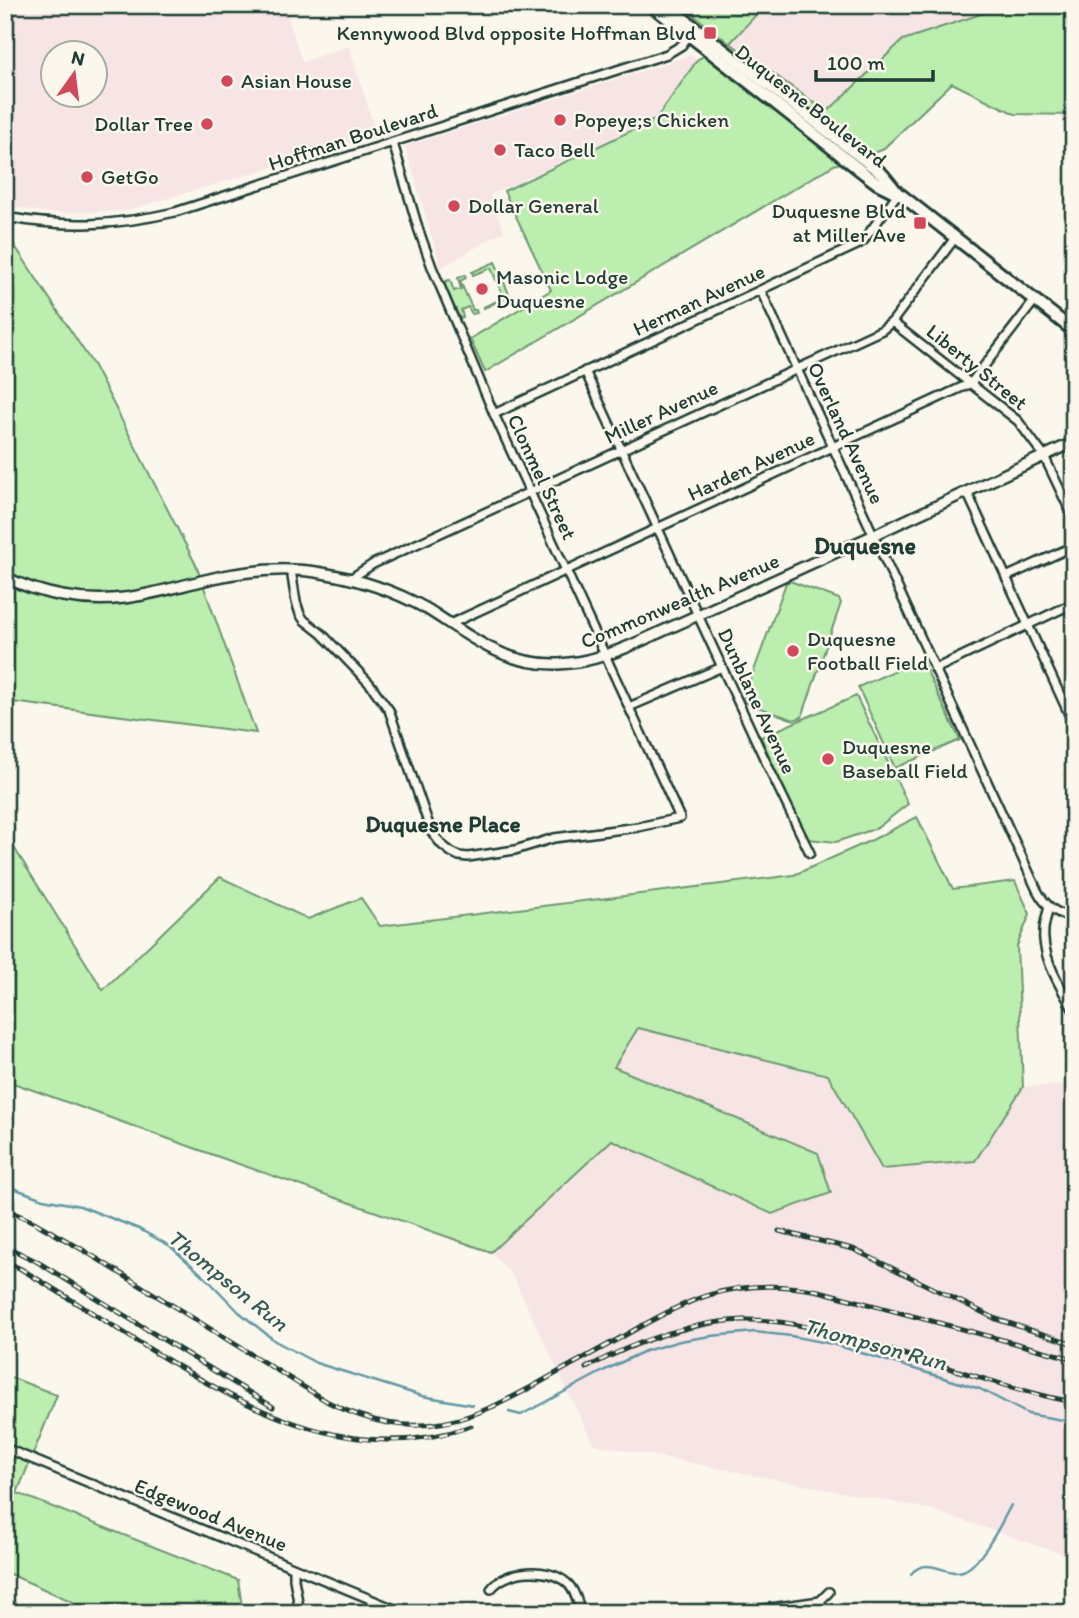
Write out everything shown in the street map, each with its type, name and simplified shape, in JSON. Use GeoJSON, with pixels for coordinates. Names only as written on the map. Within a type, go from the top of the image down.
{"type":"FeatureCollection","features":[{"type":"Feature","properties":{"kind":"main road"},"geometry":{"type":"LineString","coordinates":[[651,5],[692,32]]}},
{"type":"Feature","properties":{"kind":"main road"},"geometry":{"type":"LineString","coordinates":[[666,5],[692,32]]}},
{"type":"Feature","properties":{"kind":"main road","name":"Duquesne Boulevard"},"geometry":{"type":"LineString","coordinates":[[692,32],[869,170],[883,175],[898,193],[1074,331]]}},
{"type":"Feature","properties":{"kind":"street","name":"Hoffman Boulevard"},"geometry":{"type":"LineString","coordinates":[[5,217],[69,225],[103,224],[137,220],[194,207],[667,54],[682,45],[692,32]]}},
{"type":"Feature","properties":{"kind":"street","name":"Clonmel Street"},"geometry":{"type":"LineString","coordinates":[[291,570],[298,608],[304,620],[370,684],[389,710],[432,831],[442,845],[459,856],[478,856],[554,838],[680,818],[494,414],[432,267],[393,143]]}},
{"type":"Feature","properties":{"kind":"street","name":"Herman Avenue"},"geometry":{"type":"LineString","coordinates":[[494,414],[857,245],[864,240],[898,193]]}},
{"type":"Feature","properties":{"kind":"street","name":"Miller Avenue"},"geometry":{"type":"LineString","coordinates":[[350,579],[373,564],[881,331],[892,322],[956,238]]}},
{"type":"Feature","properties":{"kind":"street","name":"Overland Avenue"},"geometry":{"type":"LineString","coordinates":[[761,291],[1037,890],[1049,908]]}},
{"type":"Feature","properties":{"kind":"street","name":"Harden Avenue"},"geometry":{"type":"LineString","coordinates":[[450,624],[971,383],[1035,300]]}},
{"type":"Feature","properties":{"kind":"street","name":"Liberty Street"},"geometry":{"type":"LineString","coordinates":[[892,322],[1018,421],[1044,456],[1074,519]]}},
{"type":"Feature","properties":{"kind":"street","name":"Dunblane Avenue"},"geometry":{"type":"LineString","coordinates":[[585,371],[810,853]]}},
{"type":"Feature","properties":{"kind":"street","name":"Commonwealth Avenue"},"geometry":{"type":"LineString","coordinates":[[5,577],[48,593],[103,600],[145,595],[258,570],[313,572],[350,579],[399,596],[428,610],[491,649],[527,662],[563,665],[606,655],[698,615],[1074,442]]}},
{"type":"Feature","properties":{"kind":"street"},"geometry":{"type":"LineString","coordinates":[[967,492],[1074,725]]}},
{"type":"Feature","properties":{"kind":"street"},"geometry":{"type":"LineString","coordinates":[[1006,577],[1074,546]]}},
{"type":"Feature","properties":{"kind":"street"},"geometry":{"type":"LineString","coordinates":[[935,669],[1074,603]]}},
{"type":"Feature","properties":{"kind":"street"},"geometry":{"type":"LineString","coordinates":[[629,707],[722,667]]}},
{"type":"Feature","properties":{"kind":"street"},"geometry":{"type":"LineString","coordinates":[[1074,918],[1049,908],[1044,928],[1048,956],[1056,978],[1074,1011]]}},
{"type":"Feature","properties":{"kind":"street","name":"Edgewood Avenue"},"geometry":{"type":"LineString","coordinates":[[5,1448],[404,1613]]}},
{"type":"Feature","properties":{"kind":"street"},"geometry":{"type":"LineString","coordinates":[[294,1568],[300,1613]]}},
{"type":"Feature","properties":{"kind":"street"},"geometry":{"type":"LineString","coordinates":[[491,1589],[512,1574],[551,1575],[570,1586],[581,1613]]}},
{"type":"Feature","properties":{"kind":"street"},"geometry":{"type":"LineString","coordinates":[[734,1613],[820,1601],[829,1592]]}},
{"type":"Feature","properties":{"kind":"street"},"geometry":{"type":"LineString","coordinates":[[820,1601],[825,1613]]}},
{"type":"Feature","properties":{"kind":"shaded area"},"geometry":{"type":"Polygon","coordinates":[[[5,5],[284,5],[302,62],[349,46],[377,136],[125,211],[49,213],[5,206],[5,5]]]}},
{"type":"Feature","properties":{"kind":"shaded area"},"geometry":{"type":"Polygon","coordinates":[[[765,5],[1008,5],[903,40],[827,112],[730,43],[765,5]]]}},
{"type":"Feature","properties":{"kind":"shaded area"},"geometry":{"type":"Polygon","coordinates":[[[692,55],[698,59],[655,118],[490,195],[504,231],[441,268],[405,146],[692,55]]]}},
{"type":"Feature","properties":{"kind":"shaded area"},"geometry":{"type":"Polygon","coordinates":[[[638,1028],[828,1075],[882,1169],[975,1161],[1023,1087],[1074,1084],[1074,1558],[929,1509],[593,1444],[512,1275],[491,1252],[612,1140],[772,1214],[818,1153],[614,1067],[638,1028]]]}},
{"type":"Feature","properties":{"kind":"green space"},"geometry":{"type":"Polygon","coordinates":[[[681,5],[765,5],[730,43],[827,112],[903,40],[1008,5],[1074,5],[1074,115],[1015,114],[952,83],[882,150],[834,165],[485,372],[470,339],[551,290],[504,191],[656,119],[698,59],[729,43],[681,5]]]}},
{"type":"Feature","properties":{"kind":"green space"},"geometry":{"type":"Polygon","coordinates":[[[5,231],[94,366],[196,565],[256,733],[5,701],[5,231]]]}},
{"type":"Feature","properties":{"kind":"green space"},"geometry":{"type":"Polygon","coordinates":[[[495,262],[510,296],[484,308],[504,298],[491,268],[473,275],[472,272],[495,262]]]}},
{"type":"Feature","properties":{"kind":"green space"},"geometry":{"type":"Polygon","coordinates":[[[465,275],[466,278],[460,281],[473,310],[477,313],[472,314],[468,307],[461,310],[463,317],[460,319],[444,284],[450,280],[454,291],[461,289],[458,278],[465,275]]]}},
{"type":"Feature","properties":{"kind":"green space","name":"Duquesne Football Field"},"geometry":{"type":"Polygon","coordinates":[[[790,581],[839,599],[841,603],[802,717],[794,720],[746,703],[744,698],[786,583],[790,581]]]}},
{"type":"Feature","properties":{"kind":"green space"},"geometry":{"type":"Polygon","coordinates":[[[921,659],[960,740],[895,768],[858,687],[921,659]]]}},
{"type":"Feature","properties":{"kind":"green space","name":"Duquesne Baseball Field"},"geometry":{"type":"Polygon","coordinates":[[[856,696],[908,804],[877,828],[836,842],[808,839],[761,737],[856,696]]]}},
{"type":"Feature","properties":{"kind":"green space"},"geometry":{"type":"Polygon","coordinates":[[[917,817],[953,889],[1015,881],[1030,914],[1017,946],[1023,1087],[975,1161],[882,1169],[828,1075],[638,1028],[614,1067],[818,1153],[831,1193],[772,1214],[612,1140],[491,1252],[5,1080],[5,839],[8,838],[103,990],[220,877],[308,919],[361,898],[380,926],[794,875],[917,817]]]}},
{"type":"Feature","properties":{"kind":"green space"},"geometry":{"type":"Polygon","coordinates":[[[5,1375],[57,1395],[17,1493],[238,1580],[243,1613],[98,1613],[5,1572],[5,1375]]]}},
{"type":"Feature","properties":{"kind":"waterway","name":"Thompson Run"},"geometry":{"type":"LineString","coordinates":[[5,1185],[43,1199],[80,1206],[139,1229],[170,1246],[239,1312],[275,1341],[316,1363],[422,1396],[473,1405]]}},
{"type":"Feature","properties":{"kind":"waterway","name":"Thompson Run"},"geometry":{"type":"LineString","coordinates":[[509,1412],[521,1415],[645,1351],[680,1341],[755,1332],[832,1344],[980,1389],[1028,1414],[1074,1422]]}},
{"type":"Feature","properties":{"kind":"waterway"},"geometry":{"type":"LineString","coordinates":[[911,1574],[924,1566],[957,1572],[970,1567],[990,1542],[1011,1505]]}},
{"type":"Feature","properties":{"kind":"railway"},"geometry":{"type":"LineString","coordinates":[[5,1209],[83,1250],[328,1402],[360,1416],[389,1423],[444,1423],[470,1416],[524,1391],[681,1306],[723,1291],[750,1287],[777,1286],[819,1291],[1074,1359]]}},
{"type":"Feature","properties":{"kind":"railway"},"geometry":{"type":"LineString","coordinates":[[779,1231],[853,1249],[996,1319],[1074,1344]]}},
{"type":"Feature","properties":{"kind":"railway"},"geometry":{"type":"LineString","coordinates":[[5,1246],[36,1261],[273,1407]]}},
{"type":"Feature","properties":{"kind":"railway"},"geometry":{"type":"LineString","coordinates":[[5,1261],[181,1368],[258,1409],[299,1424],[340,1435],[383,1440],[426,1437],[471,1426]]}},
{"type":"Feature","properties":{"kind":"railway"},"geometry":{"type":"LineString","coordinates":[[586,1368],[642,1342],[682,1329],[722,1322],[760,1320],[829,1332],[1016,1388],[1074,1402]]}},
{"type":"Feature","properties":{"kind":"place","name":"Kennywood Blvd opposite Hoffman Blvd"},"geometry":{"type":"Point","coordinates":[710,33]}},
{"type":"Feature","properties":{"kind":"place","name":"Asian House"},"geometry":{"type":"Point","coordinates":[227,81]}},
{"type":"Feature","properties":{"kind":"place","name":"Popeye;s Chicken"},"geometry":{"type":"Point","coordinates":[560,120]}},
{"type":"Feature","properties":{"kind":"place","name":"Dollar Tree"},"geometry":{"type":"Point","coordinates":[207,124]}},
{"type":"Feature","properties":{"kind":"place","name":"Taco Bell"},"geometry":{"type":"Point","coordinates":[500,150]}},
{"type":"Feature","properties":{"kind":"place","name":"GetGo"},"geometry":{"type":"Point","coordinates":[87,177]}},
{"type":"Feature","properties":{"kind":"place","name":"Dollar General"},"geometry":{"type":"Point","coordinates":[454,206]}},
{"type":"Feature","properties":{"kind":"place","name":"Duquesne Blvd at Miller Ave"},"geometry":{"type":"Point","coordinates":[920,223]}},
{"type":"Feature","properties":{"kind":"place","name":"Masonic Lodge Duquesne"},"geometry":{"type":"Point","coordinates":[482,289]}},
{"type":"Feature","properties":{"kind":"place","name":"Duquesne Football Field"},"geometry":{"type":"Point","coordinates":[793,651]}},
{"type":"Feature","properties":{"kind":"place","name":"Duquesne Baseball Field"},"geometry":{"type":"Point","coordinates":[828,759]}},
{"type":"Feature","properties":{"kind":"district","name":"Duquesne"},"geometry":{"type":"Point","coordinates":[865,546]}},
{"type":"Feature","properties":{"kind":"district","name":"Duquesne Place"},"geometry":{"type":"Point","coordinates":[443,824]}}]}
